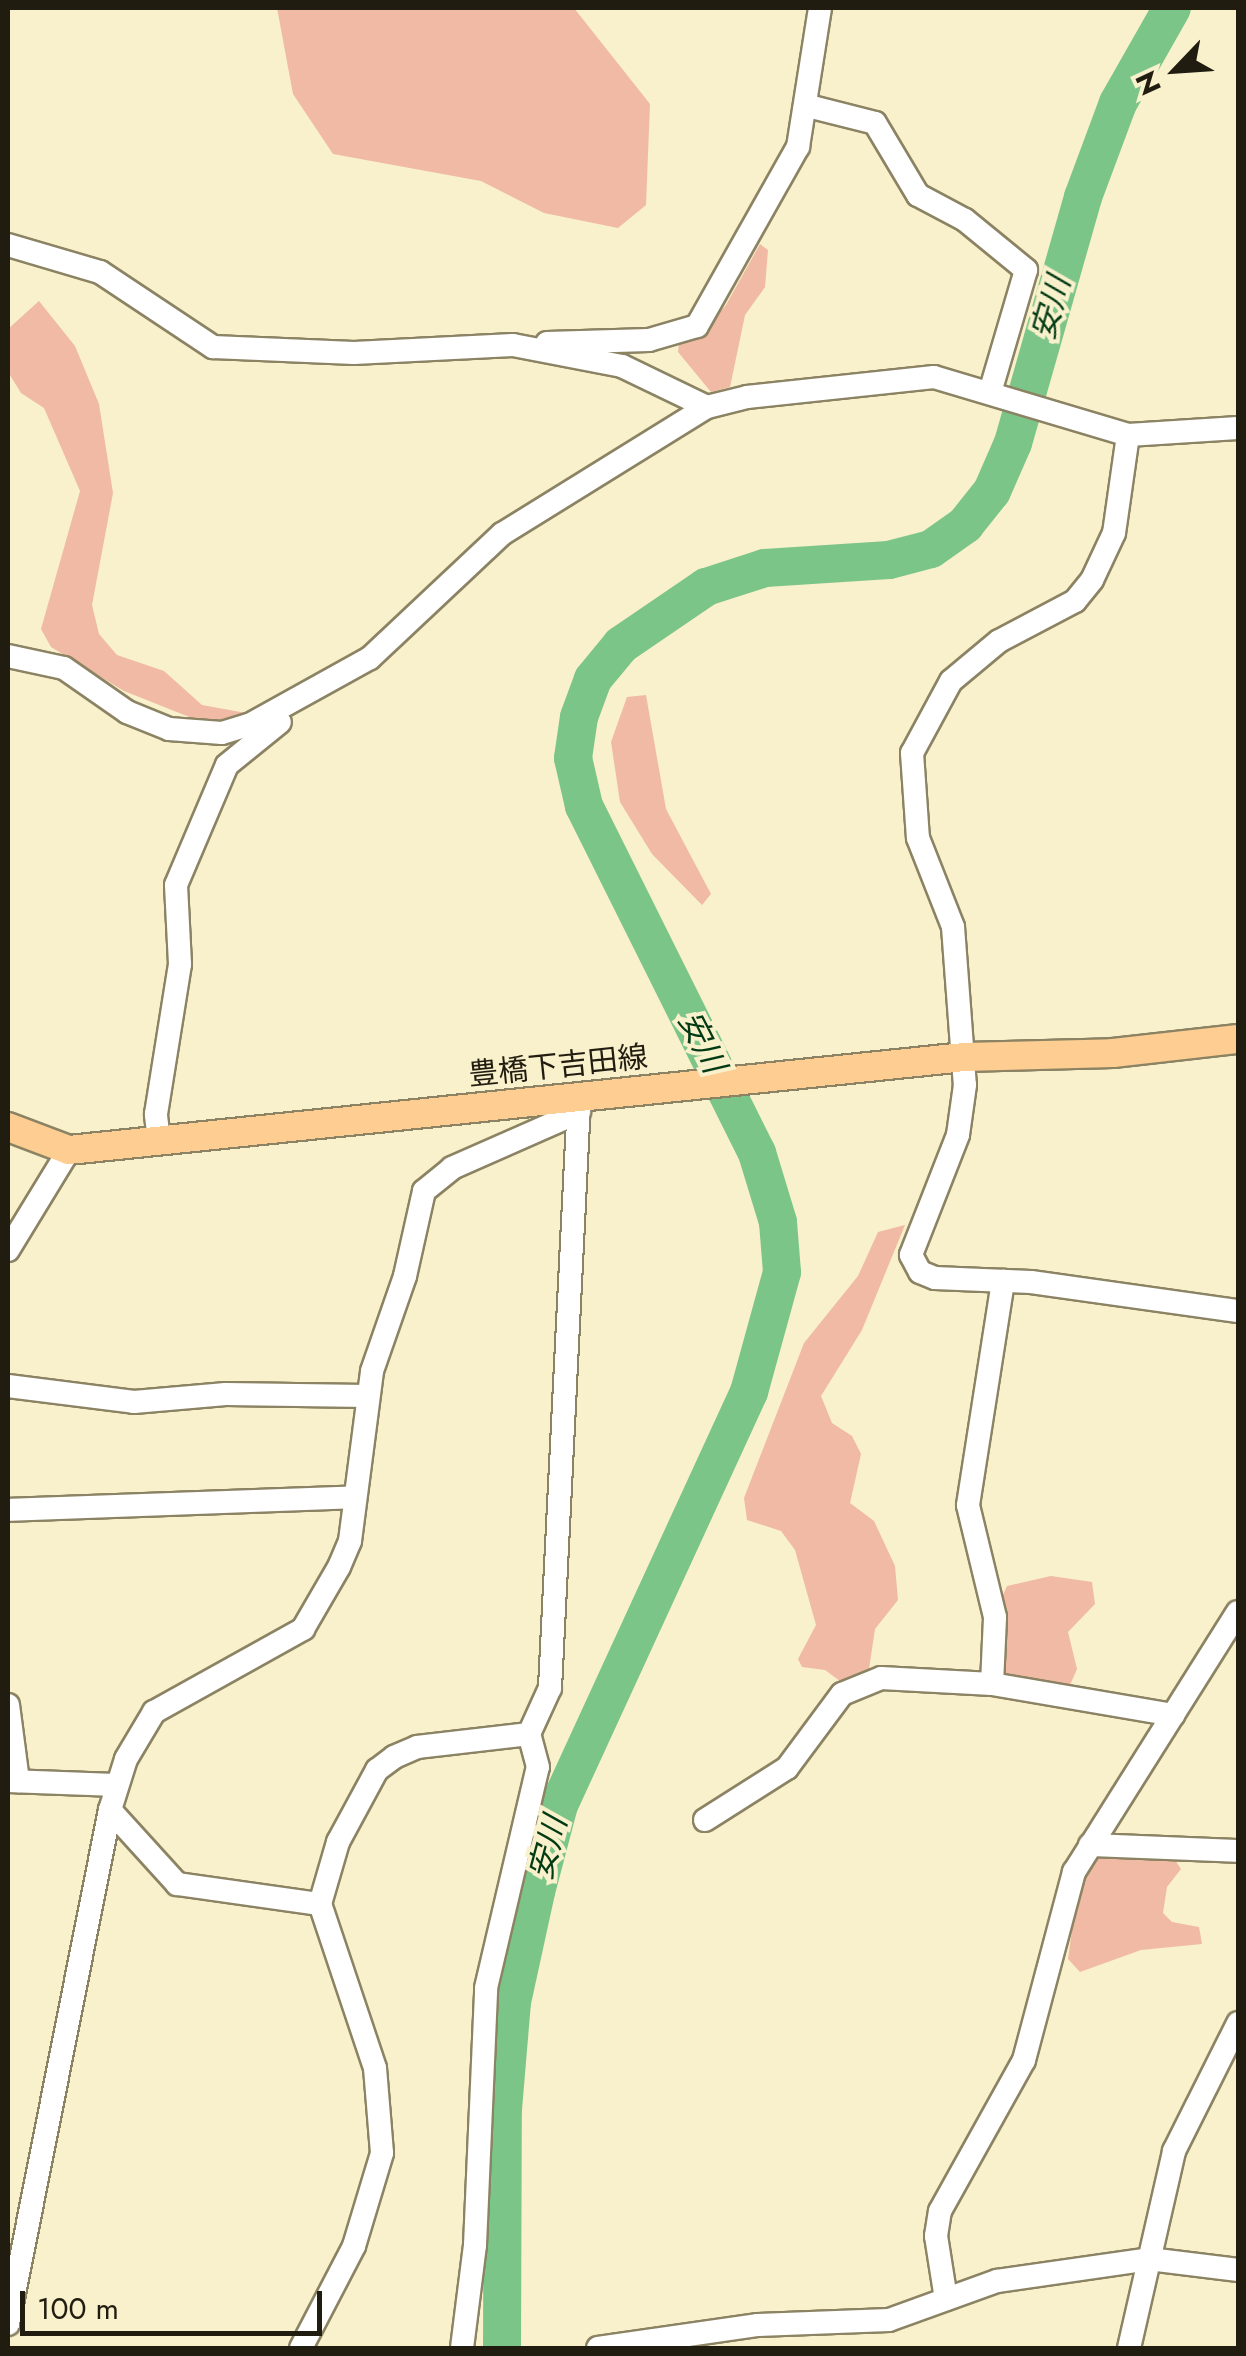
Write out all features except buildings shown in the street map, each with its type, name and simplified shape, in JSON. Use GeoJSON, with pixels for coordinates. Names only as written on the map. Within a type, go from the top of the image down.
{"type":"FeatureCollection","features":[{"type":"Feature","properties":{"kind":"main road","name":"豊橋下吉田線"},"geometry":{"type":"LineString","coordinates":[[8,1127],[70,1150],[579,1105],[702,1083],[965,1057],[1113,1053],[1238,1038]]}},
{"type":"Feature","properties":{"kind":"street"},"geometry":{"type":"LineString","coordinates":[[8,246],[100,272],[184,332],[239,353],[529,348],[649,340],[697,326],[777,194],[808,106],[820,8]]}},
{"type":"Feature","properties":{"kind":"street"},"geometry":{"type":"LineString","coordinates":[[808,106],[875,122],[888,135],[905,182],[918,195],[965,220],[1026,270],[1028,280],[998,395]]}},
{"type":"Feature","properties":{"kind":"street"},"geometry":{"type":"LineString","coordinates":[[529,348],[622,366],[707,407]]}},
{"type":"Feature","properties":{"kind":"street"},"geometry":{"type":"LineString","coordinates":[[8,656],[64,668],[126,712],[169,729],[222,733],[293,704],[370,658],[502,534],[707,407],[896,377],[934,377],[1128,435],[1238,428]]}},
{"type":"Feature","properties":{"kind":"street"},"geometry":{"type":"LineString","coordinates":[[1128,435],[1114,533],[1092,580],[1075,601],[998,641],[951,681],[912,753],[910,802],[918,838],[953,926],[965,1057],[958,1136],[911,1255],[920,1272],[935,1278],[1002,1281],[1238,1311]]}},
{"type":"Feature","properties":{"kind":"street"},"geometry":{"type":"LineString","coordinates":[[159,1140],[156,1114],[180,964],[176,886],[228,765],[290,715],[293,704]]}},
{"type":"Feature","properties":{"kind":"street"},"geometry":{"type":"LineString","coordinates":[[8,2324],[116,1785],[154,1712],[303,1629],[350,1542],[367,1396],[424,1191],[452,1168],[579,1105],[556,1648],[550,1688],[529,1734],[538,1767],[486,1988],[476,2245],[462,2348]]}},
{"type":"Feature","properties":{"kind":"street"},"geometry":{"type":"LineString","coordinates":[[8,1250],[70,1150]]}},
{"type":"Feature","properties":{"kind":"street"},"geometry":{"type":"LineString","coordinates":[[992,1684],[994,1617],[968,1505],[1002,1281]]}},
{"type":"Feature","properties":{"kind":"street"},"geometry":{"type":"LineString","coordinates":[[8,1386],[134,1402],[226,1394],[367,1396]]}},
{"type":"Feature","properties":{"kind":"street"},"geometry":{"type":"LineString","coordinates":[[8,1510],[355,1497]]}},
{"type":"Feature","properties":{"kind":"street"},"geometry":{"type":"LineString","coordinates":[[946,2300],[936,2236],[940,2211],[1024,2060],[1063,1906],[1090,1845],[1238,1612]]}},
{"type":"Feature","properties":{"kind":"street"},"geometry":{"type":"LineString","coordinates":[[705,1820],[787,1768],[819,1720],[857,1686],[898,1678],[992,1684],[1173,1715]]}},
{"type":"Feature","properties":{"kind":"street"},"geometry":{"type":"LineString","coordinates":[[8,1705],[13,1781],[116,1785]]}},
{"type":"Feature","properties":{"kind":"street"},"geometry":{"type":"LineString","coordinates":[[301,2348],[354,2246],[382,2154],[374,2068],[320,1904],[338,1842],[377,1770],[416,1747],[529,1734]]}},
{"type":"Feature","properties":{"kind":"street"},"geometry":{"type":"LineString","coordinates":[[110,1810],[176,1884],[320,1904]]}},
{"type":"Feature","properties":{"kind":"street"},"geometry":{"type":"LineString","coordinates":[[1090,1845],[1099,1850],[1238,1851]]}},
{"type":"Feature","properties":{"kind":"street"},"geometry":{"type":"LineString","coordinates":[[1129,2348],[1179,2138],[1238,2023]]}},
{"type":"Feature","properties":{"kind":"street"},"geometry":{"type":"LineString","coordinates":[[598,2348],[758,2325],[889,2320],[997,2281],[1148,2259],[1238,2270]]}},
{"type":"Feature","properties":{"kind":"shaded area"},"geometry":{"type":"Polygon","coordinates":[[[277,8],[574,8],[650,104],[646,205],[618,228],[544,213],[481,181],[333,154],[293,94],[277,8]]]}},
{"type":"Feature","properties":{"kind":"shaded area"},"geometry":{"type":"Polygon","coordinates":[[[760,244],[768,250],[765,287],[745,315],[730,387],[711,392],[678,352],[679,343],[702,333],[726,305],[760,244]]]}},
{"type":"Feature","properties":{"kind":"shaded area"},"geometry":{"type":"Polygon","coordinates":[[[39,301],[75,346],[99,404],[113,493],[92,605],[99,634],[117,655],[164,671],[202,705],[246,713],[236,720],[207,724],[124,691],[51,647],[41,629],[80,491],[44,408],[21,393],[8,372],[8,329],[39,301]]]}},
{"type":"Feature","properties":{"kind":"shaded area"},"geometry":{"type":"Polygon","coordinates":[[[646,695],[666,809],[711,894],[702,905],[652,854],[620,802],[611,742],[627,697],[646,695]]]}},
{"type":"Feature","properties":{"kind":"shaded area"},"geometry":{"type":"Polygon","coordinates":[[[905,1225],[862,1330],[821,1396],[832,1423],[852,1436],[861,1454],[850,1503],[874,1521],[895,1566],[898,1600],[875,1629],[869,1669],[840,1681],[825,1670],[802,1667],[798,1659],[816,1625],[795,1550],[781,1531],[747,1520],[744,1498],[804,1343],[858,1276],[878,1232],[905,1225]]]}},
{"type":"Feature","properties":{"kind":"shaded area"},"geometry":{"type":"Polygon","coordinates":[[[1051,1576],[1092,1582],[1095,1604],[1068,1632],[1077,1669],[1070,1685],[1007,1681],[999,1673],[999,1604],[1007,1586],[1051,1576]]]}},
{"type":"Feature","properties":{"kind":"shaded area"},"geometry":{"type":"Polygon","coordinates":[[[1112,1856],[1175,1860],[1181,1869],[1167,1887],[1163,1913],[1172,1922],[1199,1927],[1202,1944],[1141,1950],[1080,1972],[1068,1959],[1078,1885],[1091,1860],[1112,1856]]]}},
{"type":"Feature","properties":{"kind":"waterway","name":"安川"},"geometry":{"type":"LineString","coordinates":[[502,2348],[503,2109],[512,2002],[536,1892],[559,1805],[749,1392],[782,1272],[778,1222],[757,1153],[584,806],[573,758],[579,717],[593,679],[621,645],[706,587],[765,568],[889,560],[931,549],[965,525],[992,491],[1013,443],[1083,197],[1118,103],[1172,8]]}}]}
